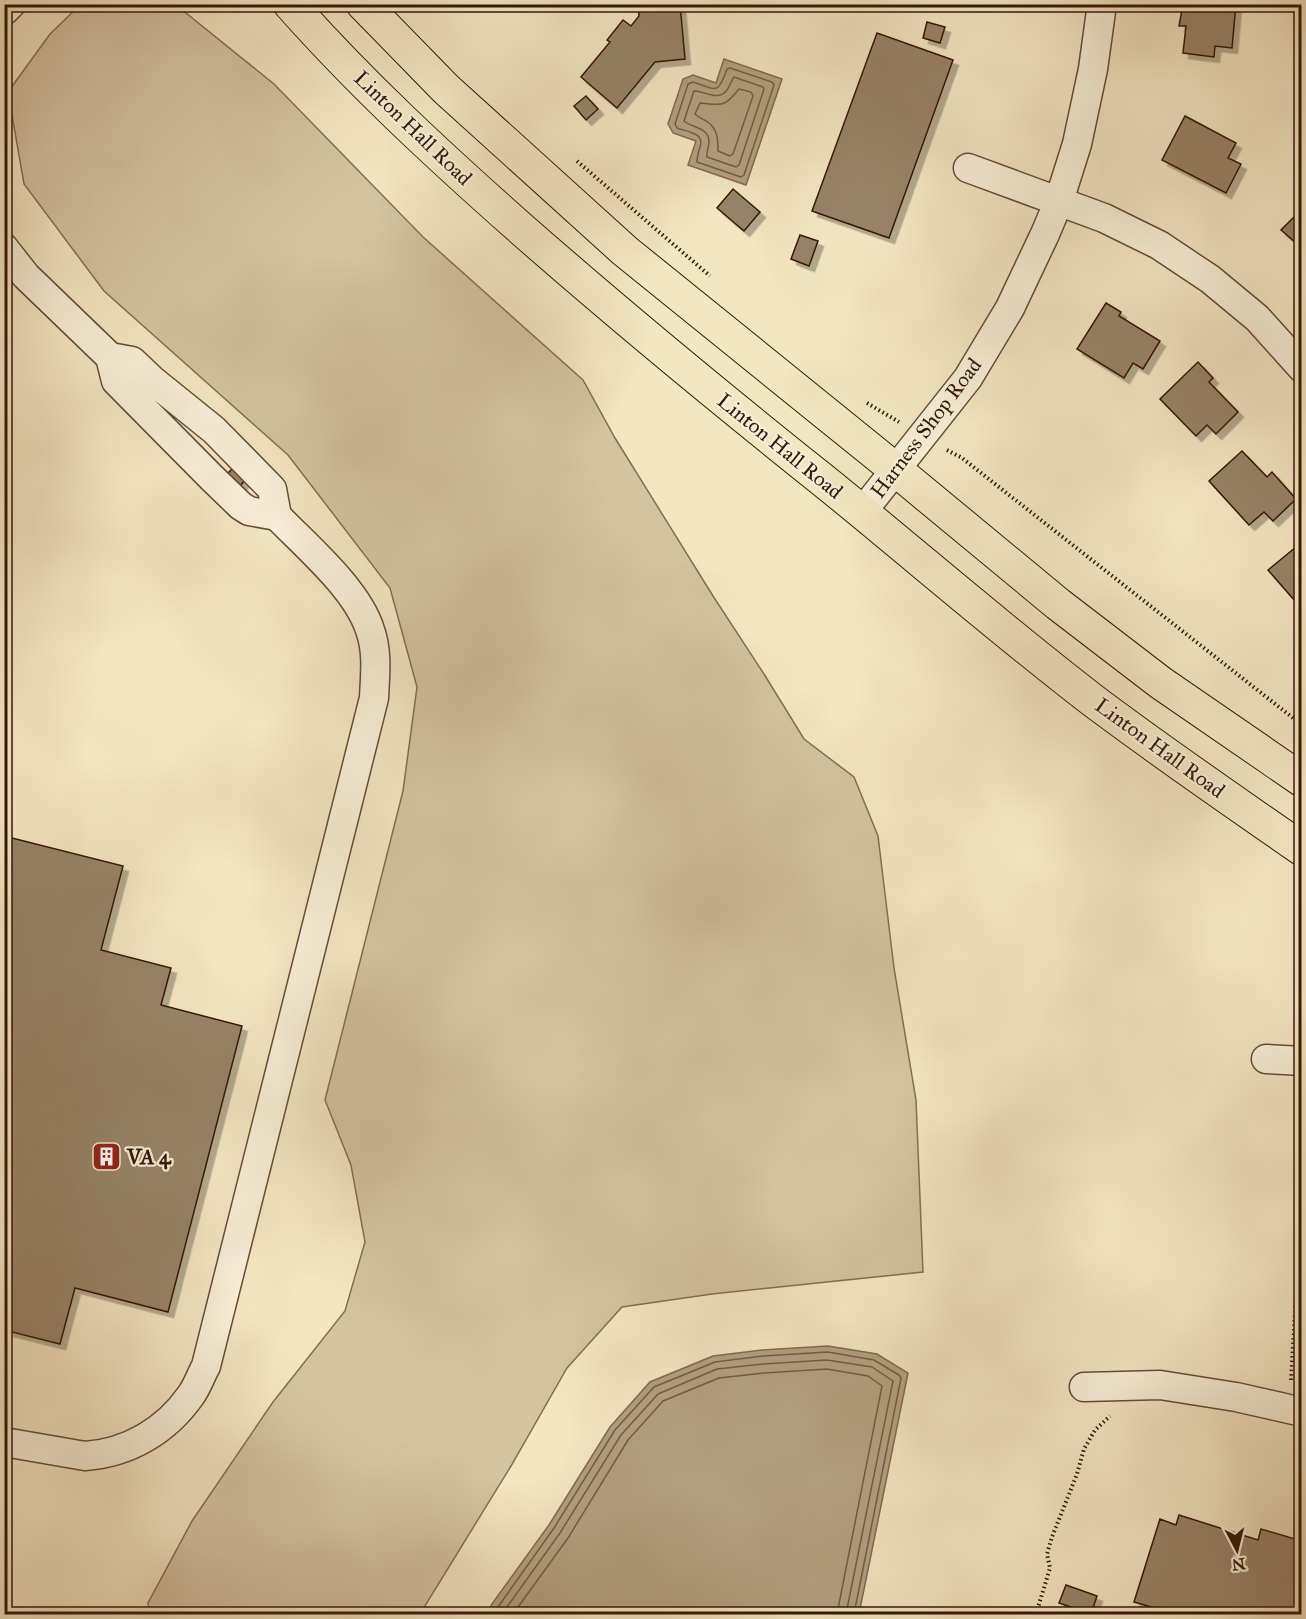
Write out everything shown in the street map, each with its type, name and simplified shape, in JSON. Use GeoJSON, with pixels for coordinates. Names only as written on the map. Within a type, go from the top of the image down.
{"type":"FeatureCollection","features":[{"type":"Feature","properties":{"kind":"main road","name":"Linton Hall Road"},"geometry":{"type":"LineString","coordinates":[[290,4],[394,112],[460,175],[601,300],[1091,699],[1180,765],[1302,849]]}},
{"type":"Feature","properties":{"kind":"main road"},"geometry":{"type":"LineString","coordinates":[[363,4],[446,88],[625,251],[1058,604],[1161,683],[1302,780]]}},
{"type":"Feature","properties":{"kind":"street"},"geometry":{"type":"LineString","coordinates":[[4,11],[11,4]]}},
{"type":"Feature","properties":{"kind":"street","name":"Harness Shop Road"},"geometry":{"type":"LineString","coordinates":[[862,512],[968,378],[1010,308],[1045,234],[1059,201],[1077,144],[1091,80],[1101,4]]}},
{"type":"Feature","properties":{"kind":"street"},"geometry":{"type":"LineString","coordinates":[[968,168],[1104,218],[1159,245],[1210,279],[1257,318],[1301,365]]}},
{"type":"Feature","properties":{"kind":"street"},"geometry":{"type":"LineString","coordinates":[[4,248],[26,276],[110,357],[116,381],[219,485],[249,511],[277,516],[339,579],[358,605],[370,630],[376,663],[374,698],[206,1366],[193,1394],[173,1418],[149,1436],[121,1449],[85,1456],[4,1442]]}},
{"type":"Feature","properties":{"kind":"street"},"geometry":{"type":"LineString","coordinates":[[1266,1059],[1302,1061]]}},
{"type":"Feature","properties":{"kind":"street"},"geometry":{"type":"LineString","coordinates":[[1084,1387],[1160,1385],[1236,1397],[1296,1410]]}},
{"type":"Feature","properties":{"kind":"path"},"geometry":{"type":"LineString","coordinates":[[576,161],[710,276]]}},
{"type":"Feature","properties":{"kind":"path"},"geometry":{"type":"LineString","coordinates":[[865,402],[875,408]]}},
{"type":"Feature","properties":{"kind":"path"},"geometry":{"type":"LineString","coordinates":[[962,458],[1302,725]]}},
{"type":"Feature","properties":{"kind":"path"},"geometry":{"type":"LineString","coordinates":[[1296,1410],[1302,1198]]}},
{"type":"Feature","properties":{"kind":"path"},"geometry":{"type":"LineString","coordinates":[[1036,1614],[1050,1568],[1047,1554],[1084,1449],[1095,1430],[1115,1413]]}},
{"type":"Feature","properties":{"kind":"shaded area"},"geometry":{"type":"Polygon","coordinates":[[[80,5],[176,5],[274,84],[423,237],[583,380],[615,438],[804,739],[854,777],[878,836],[894,968],[916,1100],[923,1272],[712,1294],[622,1307],[567,1368],[511,1466],[420,1614],[149,1614],[148,1603],[192,1521],[273,1402],[345,1311],[365,1242],[351,1165],[325,1100],[403,791],[417,687],[390,588],[288,455],[104,291],[24,184],[8,92],[50,34],[80,5]]]}},
{"type":"Feature","properties":{"kind":"water"},"geometry":{"type":"Polygon","coordinates":[[[724,59],[782,79],[746,185],[688,165],[696,141],[673,133],[668,124],[683,79],[693,75],[716,83],[724,59]]]}},
{"type":"Feature","properties":{"kind":"water"},"geometry":{"type":"Polygon","coordinates":[[[828,1346],[877,1354],[908,1373],[859,1614],[487,1614],[549,1525],[610,1427],[650,1382],[713,1356],[828,1346]]]}},
{"type":"Feature","properties":{"kind":"building"},"geometry":{"type":"Polygon","coordinates":[[[638,4],[680,4],[685,59],[655,62],[617,108],[581,77],[610,42],[607,40],[623,20],[631,26],[639,16],[638,4]]]}},
{"type":"Feature","properties":{"kind":"building"},"geometry":{"type":"Polygon","coordinates":[[[1183,4],[1236,4],[1232,48],[1215,46],[1214,57],[1183,53],[1186,26],[1179,26],[1183,4]]]}},
{"type":"Feature","properties":{"kind":"building"},"geometry":{"type":"Polygon","coordinates":[[[927,22],[945,27],[940,43],[923,38],[927,22]]]}},
{"type":"Feature","properties":{"kind":"building"},"geometry":{"type":"Polygon","coordinates":[[[877,33],[953,60],[889,238],[812,211],[877,33]]]}},
{"type":"Feature","properties":{"kind":"building"},"geometry":{"type":"Polygon","coordinates":[[[586,96],[598,109],[586,120],[574,106],[586,96]]]}},
{"type":"Feature","properties":{"kind":"building"},"geometry":{"type":"Polygon","coordinates":[[[1185,116],[1236,143],[1228,158],[1241,164],[1226,193],[1162,160],[1185,116]]]}},
{"type":"Feature","properties":{"kind":"building"},"geometry":{"type":"Polygon","coordinates":[[[733,189],[760,212],[744,231],[717,208],[733,189]]]}},
{"type":"Feature","properties":{"kind":"building"},"geometry":{"type":"Polygon","coordinates":[[[1302,209],[1302,248],[1281,230],[1302,209]]]}},
{"type":"Feature","properties":{"kind":"building"},"geometry":{"type":"Polygon","coordinates":[[[800,235],[818,241],[809,266],[791,259],[800,235]]]}},
{"type":"Feature","properties":{"kind":"building"},"geometry":{"type":"Polygon","coordinates":[[[1106,303],[1121,312],[1119,316],[1160,341],[1143,369],[1133,363],[1124,378],[1077,349],[1106,303]]]}},
{"type":"Feature","properties":{"kind":"building"},"geometry":{"type":"Polygon","coordinates":[[[1198,362],[1213,378],[1209,382],[1238,412],[1216,434],[1207,425],[1196,436],[1160,399],[1198,362]]]}},
{"type":"Feature","properties":{"kind":"building"},"geometry":{"type":"Polygon","coordinates":[[[1242,451],[1267,477],[1272,472],[1296,499],[1273,521],[1264,512],[1249,525],[1209,481],[1242,451]]]}},
{"type":"Feature","properties":{"kind":"building"},"geometry":{"type":"Polygon","coordinates":[[[234,467],[246,479],[239,487],[226,475],[234,467]]]}},
{"type":"Feature","properties":{"kind":"building"},"geometry":{"type":"Polygon","coordinates":[[[1302,542],[1302,609],[1268,570],[1302,542]]]}},
{"type":"Feature","properties":{"kind":"building","name":"VA 4"},"geometry":{"type":"Polygon","coordinates":[[[4,836],[123,866],[101,950],[171,968],[161,1005],[242,1026],[168,1312],[75,1288],[60,1344],[4,1330],[4,836]]]}},
{"type":"Feature","properties":{"kind":"building"},"geometry":{"type":"Polygon","coordinates":[[[1179,1515],[1258,1540],[1261,1529],[1302,1541],[1302,1614],[1175,1614],[1134,1602],[1160,1519],[1176,1525],[1179,1515]]]}},
{"type":"Feature","properties":{"kind":"building"},"geometry":{"type":"Polygon","coordinates":[[[1066,1585],[1097,1596],[1091,1614],[1059,1603],[1066,1585]]]}},
{"type":"Feature","properties":{"kind":"place","name":"VA 4"},"geometry":{"type":"Point","coordinates":[106,1157]}}]}
